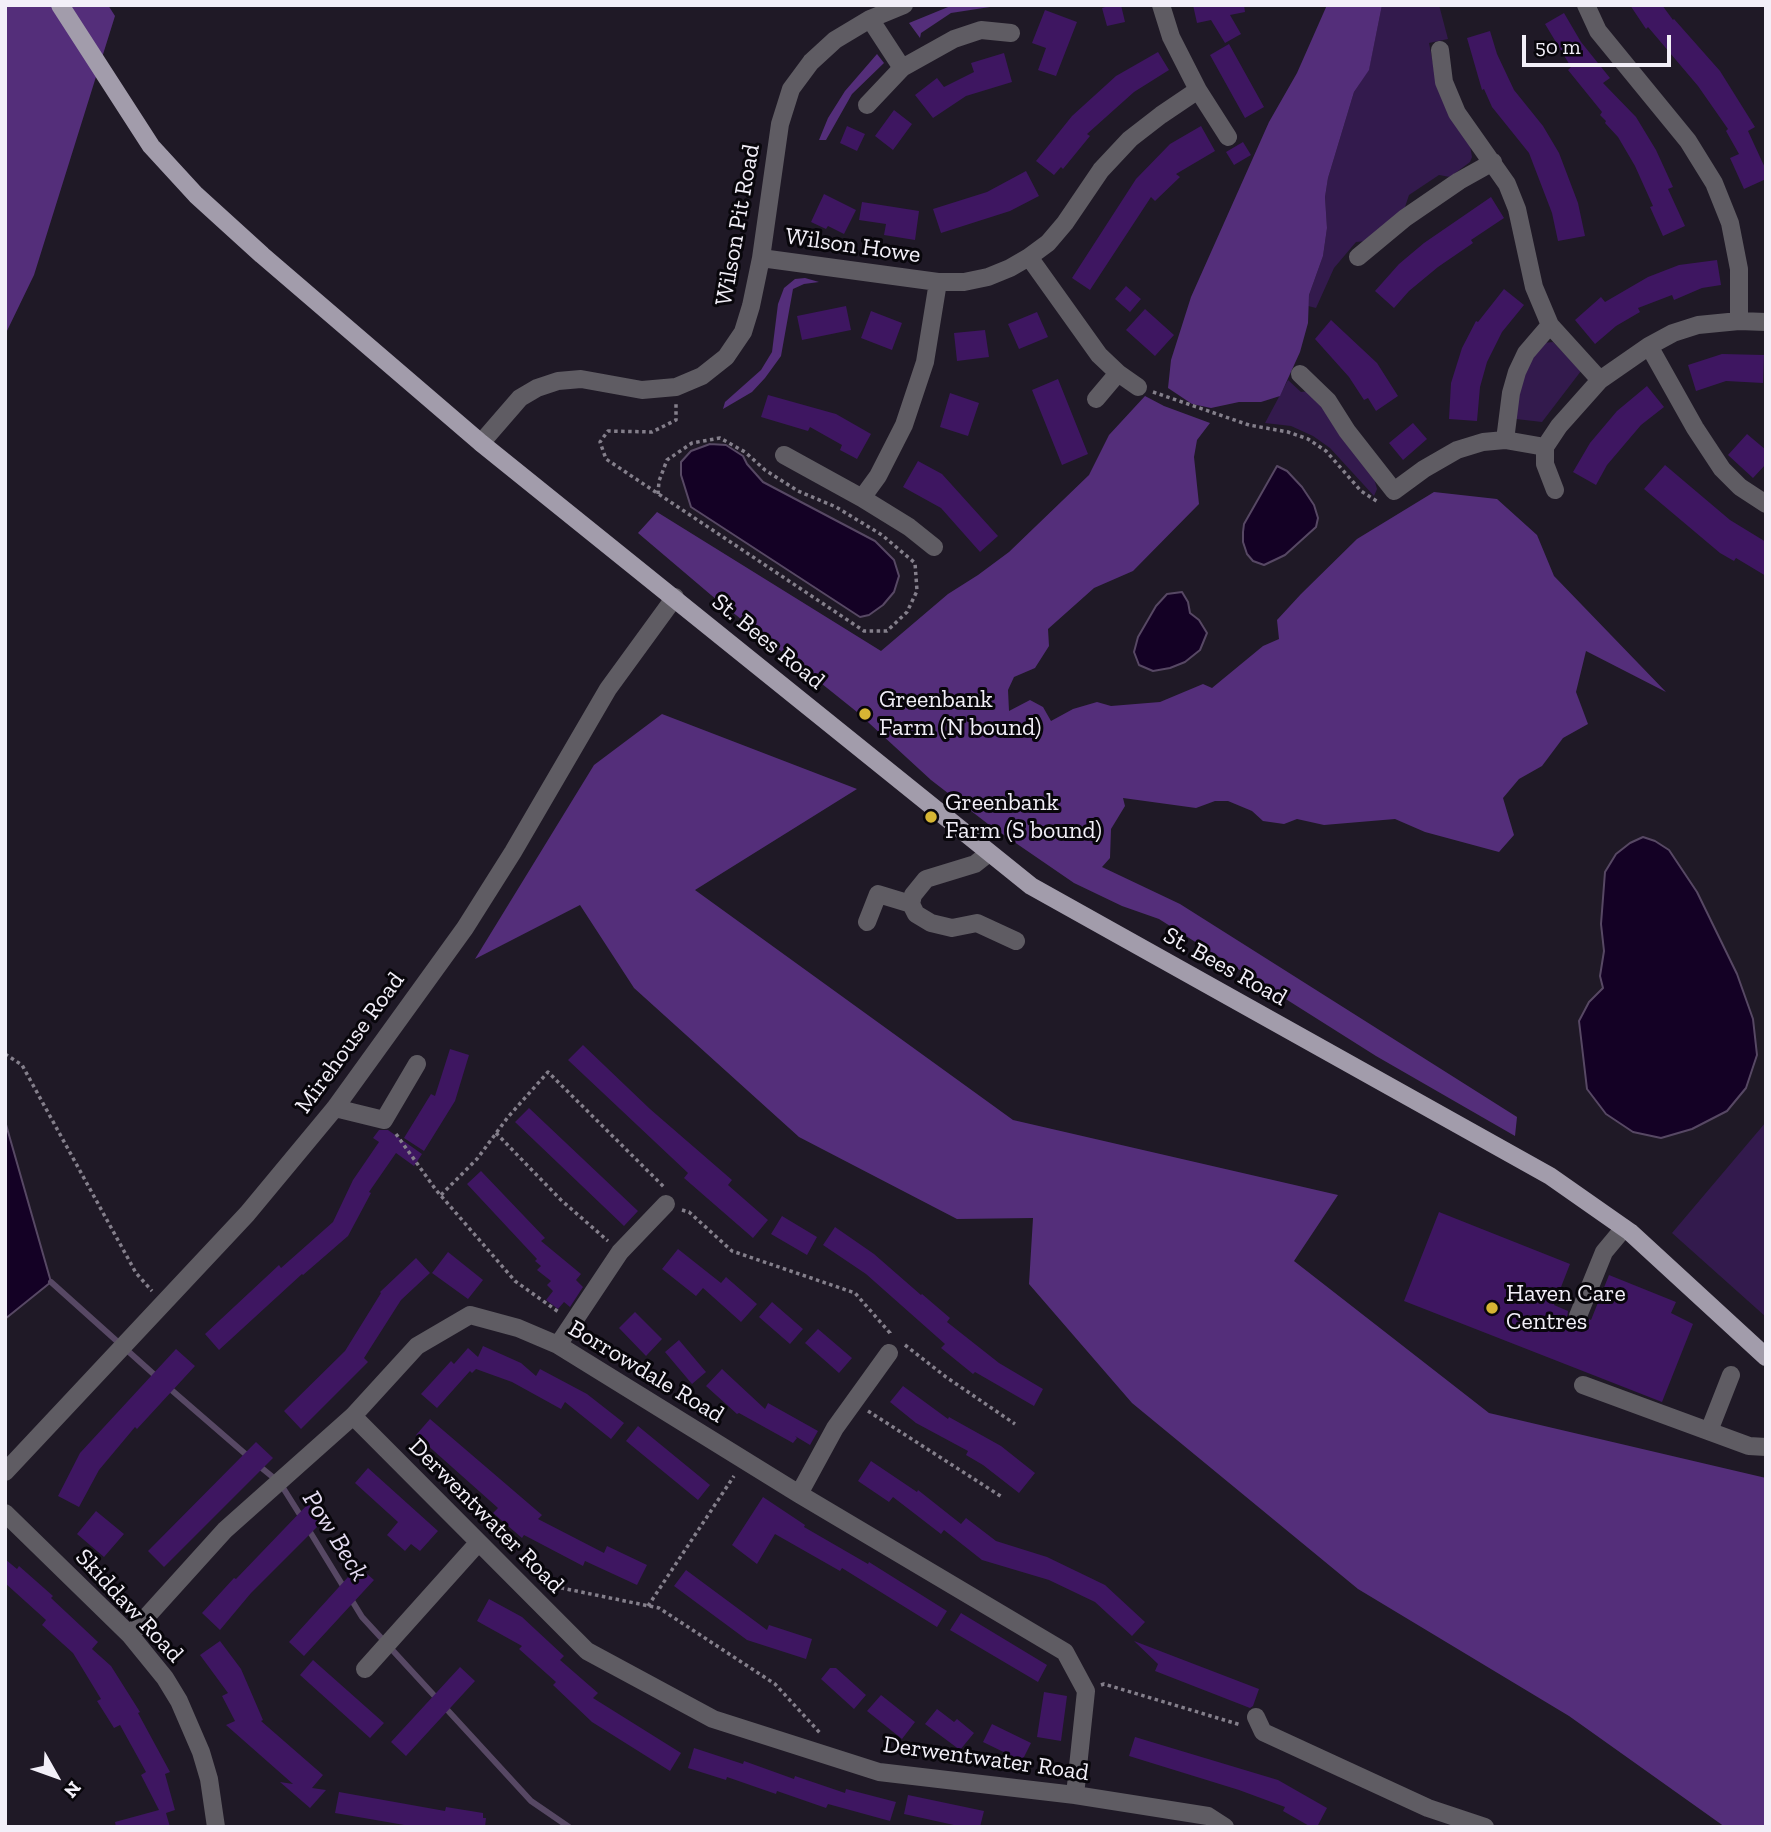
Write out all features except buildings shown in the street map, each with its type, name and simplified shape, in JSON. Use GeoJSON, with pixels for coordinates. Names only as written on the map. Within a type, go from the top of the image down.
{"type":"FeatureCollection","features":[{"type":"Feature","properties":{"kind":"main road","name":"St. Bees Road"},"geometry":{"type":"LineString","coordinates":[[60,5],[152,146],[196,195],[481,443],[989,853],[1031,886],[1550,1177],[1623,1228],[1766,1357]]}},
{"type":"Feature","properties":{"kind":"street","name":"Wilson Pit Road"},"geometry":{"type":"LineString","coordinates":[[481,443],[520,398],[537,387],[558,380],[581,379],[642,390],[676,387],[702,376],[726,357],[743,332],[747,319],[761,258],[780,124],[791,89],[811,62],[835,40],[870,19],[904,5]]}},
{"type":"Feature","properties":{"kind":"street"},"geometry":{"type":"LineString","coordinates":[[1161,5],[1171,37],[1198,90],[1228,137]]}},
{"type":"Feature","properties":{"kind":"street"},"geometry":{"type":"LineString","coordinates":[[1586,5],[1598,32],[1688,141],[1714,183],[1730,223],[1739,269],[1739,321]]}},
{"type":"Feature","properties":{"kind":"street"},"geometry":{"type":"LineString","coordinates":[[870,19],[902,68]]}},
{"type":"Feature","properties":{"kind":"street"},"geometry":{"type":"LineString","coordinates":[[867,105],[902,68],[954,39],[981,30],[1011,33]]}},
{"type":"Feature","properties":{"kind":"street"},"geometry":{"type":"LineString","coordinates":[[1440,50],[1444,82],[1457,113],[1507,184],[1517,209],[1534,287],[1550,325],[1600,380]]}},
{"type":"Feature","properties":{"kind":"street","name":"Wilson Howe"},"geometry":{"type":"LineString","coordinates":[[761,258],[937,282],[964,282],[988,277],[1010,268],[1048,243],[1101,170],[1130,139],[1198,90]]}},
{"type":"Feature","properties":{"kind":"street"},"geometry":{"type":"LineString","coordinates":[[1358,257],[1405,218],[1459,181],[1493,162]]}},
{"type":"Feature","properties":{"kind":"street"},"geometry":{"type":"LineString","coordinates":[[1029,257],[1099,355],[1138,387]]}},
{"type":"Feature","properties":{"kind":"street","name":"Wilson Howe"},"geometry":{"type":"LineString","coordinates":[[862,498],[878,477],[904,425],[925,362],[937,282]]}},
{"type":"Feature","properties":{"kind":"street"},"geometry":{"type":"LineString","coordinates":[[1555,490],[1545,464],[1545,447],[1559,426],[1600,380],[1673,333],[1698,325],[1739,321],[1766,322]]}},
{"type":"Feature","properties":{"kind":"street"},"geometry":{"type":"LineString","coordinates":[[1505,440],[1511,393],[1517,372],[1526,353],[1550,325]]}},
{"type":"Feature","properties":{"kind":"street"},"geometry":{"type":"LineString","coordinates":[[1649,346],[1695,428],[1722,469],[1740,487],[1766,505]]}},
{"type":"Feature","properties":{"kind":"street"},"geometry":{"type":"LineString","coordinates":[[1096,399],[1118,373]]}},
{"type":"Feature","properties":{"kind":"street"},"geometry":{"type":"LineString","coordinates":[[1300,374],[1328,401],[1346,431],[1394,491],[1457,450],[1483,442],[1505,440],[1545,447]]}},
{"type":"Feature","properties":{"kind":"street"},"geometry":{"type":"LineString","coordinates":[[784,455],[862,498],[909,527],[934,547]]}},
{"type":"Feature","properties":{"kind":"street","name":"Mirehouse Road"},"geometry":{"type":"LineString","coordinates":[[5,1472],[256,1204],[335,1108],[465,928],[513,852],[608,689],[675,597]]}},
{"type":"Feature","properties":{"kind":"street"},"geometry":{"type":"LineString","coordinates":[[989,853],[975,864],[926,879],[913,895],[911,904],[916,914],[931,923],[951,928],[977,923],[1016,941]]}},
{"type":"Feature","properties":{"kind":"street"},"geometry":{"type":"LineString","coordinates":[[867,922],[878,894],[911,904]]}},
{"type":"Feature","properties":{"kind":"street"},"geometry":{"type":"LineString","coordinates":[[335,1108],[380,1121],[389,1116],[417,1064]]}},
{"type":"Feature","properties":{"kind":"street"},"geometry":{"type":"LineString","coordinates":[[558,1345],[620,1252],[666,1204]]}},
{"type":"Feature","properties":{"kind":"street"},"geometry":{"type":"LineString","coordinates":[[1578,1316],[1604,1252],[1623,1228]]}},
{"type":"Feature","properties":{"kind":"street","name":"Borrowdale Road"},"geometry":{"type":"LineString","coordinates":[[130,1635],[225,1530],[353,1416],[417,1346],[470,1315],[518,1328],[558,1345],[799,1494],[1065,1652],[1085,1688]]}},
{"type":"Feature","properties":{"kind":"street"},"geometry":{"type":"LineString","coordinates":[[799,1494],[835,1428],[890,1353]]}},
{"type":"Feature","properties":{"kind":"street"},"geometry":{"type":"LineString","coordinates":[[1709,1431],[1731,1375]]}},
{"type":"Feature","properties":{"kind":"street"},"geometry":{"type":"LineString","coordinates":[[1583,1385],[1749,1446],[1766,1447]]}},
{"type":"Feature","properties":{"kind":"street","name":"Derwentwater Road"},"geometry":{"type":"LineString","coordinates":[[353,1416],[587,1651],[713,1719],[879,1772],[1074,1795],[1208,1815],[1226,1827]]}},
{"type":"Feature","properties":{"kind":"street","name":"Skiddaw Road"},"geometry":{"type":"LineString","coordinates":[[5,1513],[130,1635],[164,1678],[191,1726],[209,1779],[216,1827]]}},
{"type":"Feature","properties":{"kind":"street"},"geometry":{"type":"LineString","coordinates":[[365,1669],[478,1543]]}},
{"type":"Feature","properties":{"kind":"street"},"geometry":{"type":"LineString","coordinates":[[1074,1795],[1085,1688]]}},
{"type":"Feature","properties":{"kind":"street"},"geometry":{"type":"LineString","coordinates":[[1259,1725],[1428,1808],[1485,1827]]}},
{"type":"Feature","properties":{"kind":"path"},"geometry":{"type":"LineString","coordinates":[[659,494],[659,481],[667,460],[692,443],[720,438],[745,452],[765,470],[798,491],[836,507],[882,535],[915,563],[917,591],[907,612],[887,631],[864,631],[606,459],[600,442],[608,430],[652,432],[676,420],[676,387]]}},
{"type":"Feature","properties":{"kind":"path"},"geometry":{"type":"LineString","coordinates":[[1138,387],[1250,425],[1288,432],[1308,439],[1326,451],[1361,491],[1377,503],[1394,491]]}},
{"type":"Feature","properties":{"kind":"path"},"geometry":{"type":"LineString","coordinates":[[5,1054],[22,1065],[136,1273],[165,1304]]}},
{"type":"Feature","properties":{"kind":"path"},"geometry":{"type":"LineString","coordinates":[[441,1195],[477,1159],[548,1072],[667,1190],[666,1204],[689,1212],[732,1251],[855,1293],[890,1333],[946,1377],[1015,1424]]}},
{"type":"Feature","properties":{"kind":"path"},"geometry":{"type":"LineString","coordinates":[[380,1121],[393,1130],[441,1195],[516,1281],[573,1322]]}},
{"type":"Feature","properties":{"kind":"path"},"geometry":{"type":"LineString","coordinates":[[496,1133],[561,1200],[620,1252]]}},
{"type":"Feature","properties":{"kind":"path"},"geometry":{"type":"LineString","coordinates":[[890,1333],[890,1353]]}},
{"type":"Feature","properties":{"kind":"path"},"geometry":{"type":"LineString","coordinates":[[853,1402],[1002,1497]]}},
{"type":"Feature","properties":{"kind":"path"},"geometry":{"type":"LineString","coordinates":[[648,1606],[744,1460]]}},
{"type":"Feature","properties":{"kind":"path"},"geometry":{"type":"LineString","coordinates":[[514,1579],[659,1608],[775,1684],[845,1761]]}},
{"type":"Feature","properties":{"kind":"path"},"geometry":{"type":"LineString","coordinates":[[1085,1688],[1104,1684],[1259,1725]]}},
{"type":"Feature","properties":{"kind":"shaded area"},"geometry":{"type":"Polygon","coordinates":[[[5,5],[108,5],[115,16],[34,275],[5,335],[5,5]]]}},
{"type":"Feature","properties":{"kind":"shaded area"},"geometry":{"type":"Polygon","coordinates":[[[953,5],[1003,5],[951,13],[921,33],[920,38],[909,23],[953,5]]]}},
{"type":"Feature","properties":{"kind":"shaded area"},"geometry":{"type":"Polygon","coordinates":[[[1327,5],[1382,5],[1369,70],[1354,92],[1328,178],[1325,197],[1327,228],[1323,256],[1309,295],[1308,323],[1300,352],[1280,396],[1261,402],[1239,402],[1211,408],[1192,404],[1168,388],[1171,360],[1191,297],[1269,122],[1297,73],[1327,5]]]}},
{"type":"Feature","properties":{"kind":"shaded area"},"geometry":{"type":"Polygon","coordinates":[[[1382,5],[1439,5],[1448,39],[1429,43],[1437,83],[1470,145],[1472,157],[1470,162],[1450,177],[1439,175],[1409,195],[1404,210],[1367,241],[1356,242],[1334,268],[1316,308],[1308,306],[1309,295],[1323,256],[1327,228],[1325,197],[1328,178],[1354,92],[1369,69],[1382,5]]]}},
{"type":"Feature","properties":{"kind":"shaded area"},"geometry":{"type":"Polygon","coordinates":[[[877,54],[884,63],[852,94],[826,140],[819,140],[828,118],[845,91],[877,54]]]}},
{"type":"Feature","properties":{"kind":"shaded area"},"geometry":{"type":"Polygon","coordinates":[[[805,278],[819,282],[793,289],[781,356],[752,392],[723,409],[725,402],[761,370],[772,352],[778,304],[784,288],[795,279],[805,278]]]}},
{"type":"Feature","properties":{"kind":"shaded area"},"geometry":{"type":"Polygon","coordinates":[[[1553,342],[1581,371],[1542,422],[1516,419],[1516,404],[1524,371],[1543,343],[1553,342]]]}},
{"type":"Feature","properties":{"kind":"shaded area"},"geometry":{"type":"Polygon","coordinates":[[[1288,380],[1301,392],[1309,391],[1321,401],[1374,478],[1377,489],[1374,496],[1330,448],[1313,436],[1291,426],[1265,423],[1288,380]]]}},
{"type":"Feature","properties":{"kind":"shaded area"},"geometry":{"type":"Polygon","coordinates":[[[1145,396],[1210,423],[1197,440],[1194,457],[1199,504],[1133,571],[1094,588],[1048,629],[1049,646],[1035,668],[1014,677],[1008,690],[1009,711],[1030,700],[1043,707],[1051,721],[1073,709],[1097,702],[1111,706],[1160,702],[1203,684],[1212,688],[1263,646],[1279,639],[1277,620],[1357,539],[1434,492],[1497,499],[1537,535],[1554,576],[1666,692],[1586,651],[1576,692],[1588,724],[1563,738],[1542,766],[1519,779],[1503,798],[1514,835],[1499,852],[1425,832],[1395,819],[1324,825],[1297,819],[1284,824],[1263,821],[1252,811],[1228,801],[1215,801],[1196,808],[1123,798],[1125,806],[1111,829],[1110,858],[1102,867],[1180,904],[1517,1117],[1515,1136],[1376,1056],[1159,919],[1122,906],[1074,883],[988,824],[931,780],[857,712],[638,533],[657,512],[881,651],[948,594],[1009,552],[1089,475],[1109,435],[1145,396]]]}},
{"type":"Feature","properties":{"kind":"shaded area"},"geometry":{"type":"Polygon","coordinates":[[[710,444],[726,445],[743,456],[763,482],[875,541],[894,560],[899,576],[894,592],[883,605],[869,615],[860,617],[691,507],[681,475],[681,462],[691,451],[710,444]]]}},
{"type":"Feature","properties":{"kind":"shaded area"},"geometry":{"type":"Polygon","coordinates":[[[1277,466],[1287,471],[1302,487],[1314,505],[1318,518],[1316,527],[1285,555],[1264,565],[1253,561],[1247,554],[1243,542],[1244,524],[1277,466]]]}},
{"type":"Feature","properties":{"kind":"shaded area"},"geometry":{"type":"Polygon","coordinates":[[[1182,592],[1190,613],[1199,620],[1207,633],[1200,650],[1185,662],[1170,668],[1153,671],[1139,665],[1134,652],[1138,637],[1156,606],[1167,594],[1182,592]]]}},
{"type":"Feature","properties":{"kind":"shaded area"},"geometry":{"type":"Polygon","coordinates":[[[662,714],[857,789],[695,890],[1013,1120],[1338,1195],[1294,1261],[1489,1413],[1766,1478],[1766,1827],[1725,1827],[1569,1716],[1358,1589],[1132,1403],[1029,1284],[1033,1218],[957,1219],[799,1137],[634,988],[580,905],[475,959],[594,765],[662,714]]]}},
{"type":"Feature","properties":{"kind":"shaded area"},"geometry":{"type":"Polygon","coordinates":[[[1643,837],[1669,850],[1697,892],[1737,974],[1753,1019],[1757,1055],[1746,1088],[1727,1111],[1692,1129],[1661,1138],[1633,1132],[1606,1114],[1587,1089],[1579,1021],[1589,1002],[1603,988],[1600,976],[1604,951],[1601,924],[1605,872],[1616,854],[1643,837]]]}},
{"type":"Feature","properties":{"kind":"shaded area"},"geometry":{"type":"Polygon","coordinates":[[[5,1121],[51,1282],[5,1319],[5,1121]]]}},
{"type":"Feature","properties":{"kind":"shaded area"},"geometry":{"type":"Polygon","coordinates":[[[1766,1122],[1766,1317],[1672,1233],[1766,1122]]]}},
{"type":"Feature","properties":{"kind":"waterway","name":"Pow Beck"},"geometry":{"type":"LineString","coordinates":[[51,1282],[158,1378]]}},
{"type":"Feature","properties":{"kind":"waterway","name":"Pow Beck"},"geometry":{"type":"LineString","coordinates":[[168,1387],[250,1458]]}},
{"type":"Feature","properties":{"kind":"waterway","name":"Pow Beck"},"geometry":{"type":"LineString","coordinates":[[258,1465],[280,1483],[302,1518]]}},
{"type":"Feature","properties":{"kind":"waterway","name":"Pow Beck"},"geometry":{"type":"LineString","coordinates":[[307,1527],[362,1617],[531,1801],[569,1827]]}},
{"type":"Feature","properties":{"kind":"place","name":"Greenbank Farm (N bound)"},"geometry":{"type":"Point","coordinates":[865,714]}},
{"type":"Feature","properties":{"kind":"place","name":"Greenbank Farm (S bound)"},"geometry":{"type":"Point","coordinates":[931,817]}},
{"type":"Feature","properties":{"kind":"place","name":"Haven Care Centres"},"geometry":{"type":"Point","coordinates":[1492,1308]}}]}
